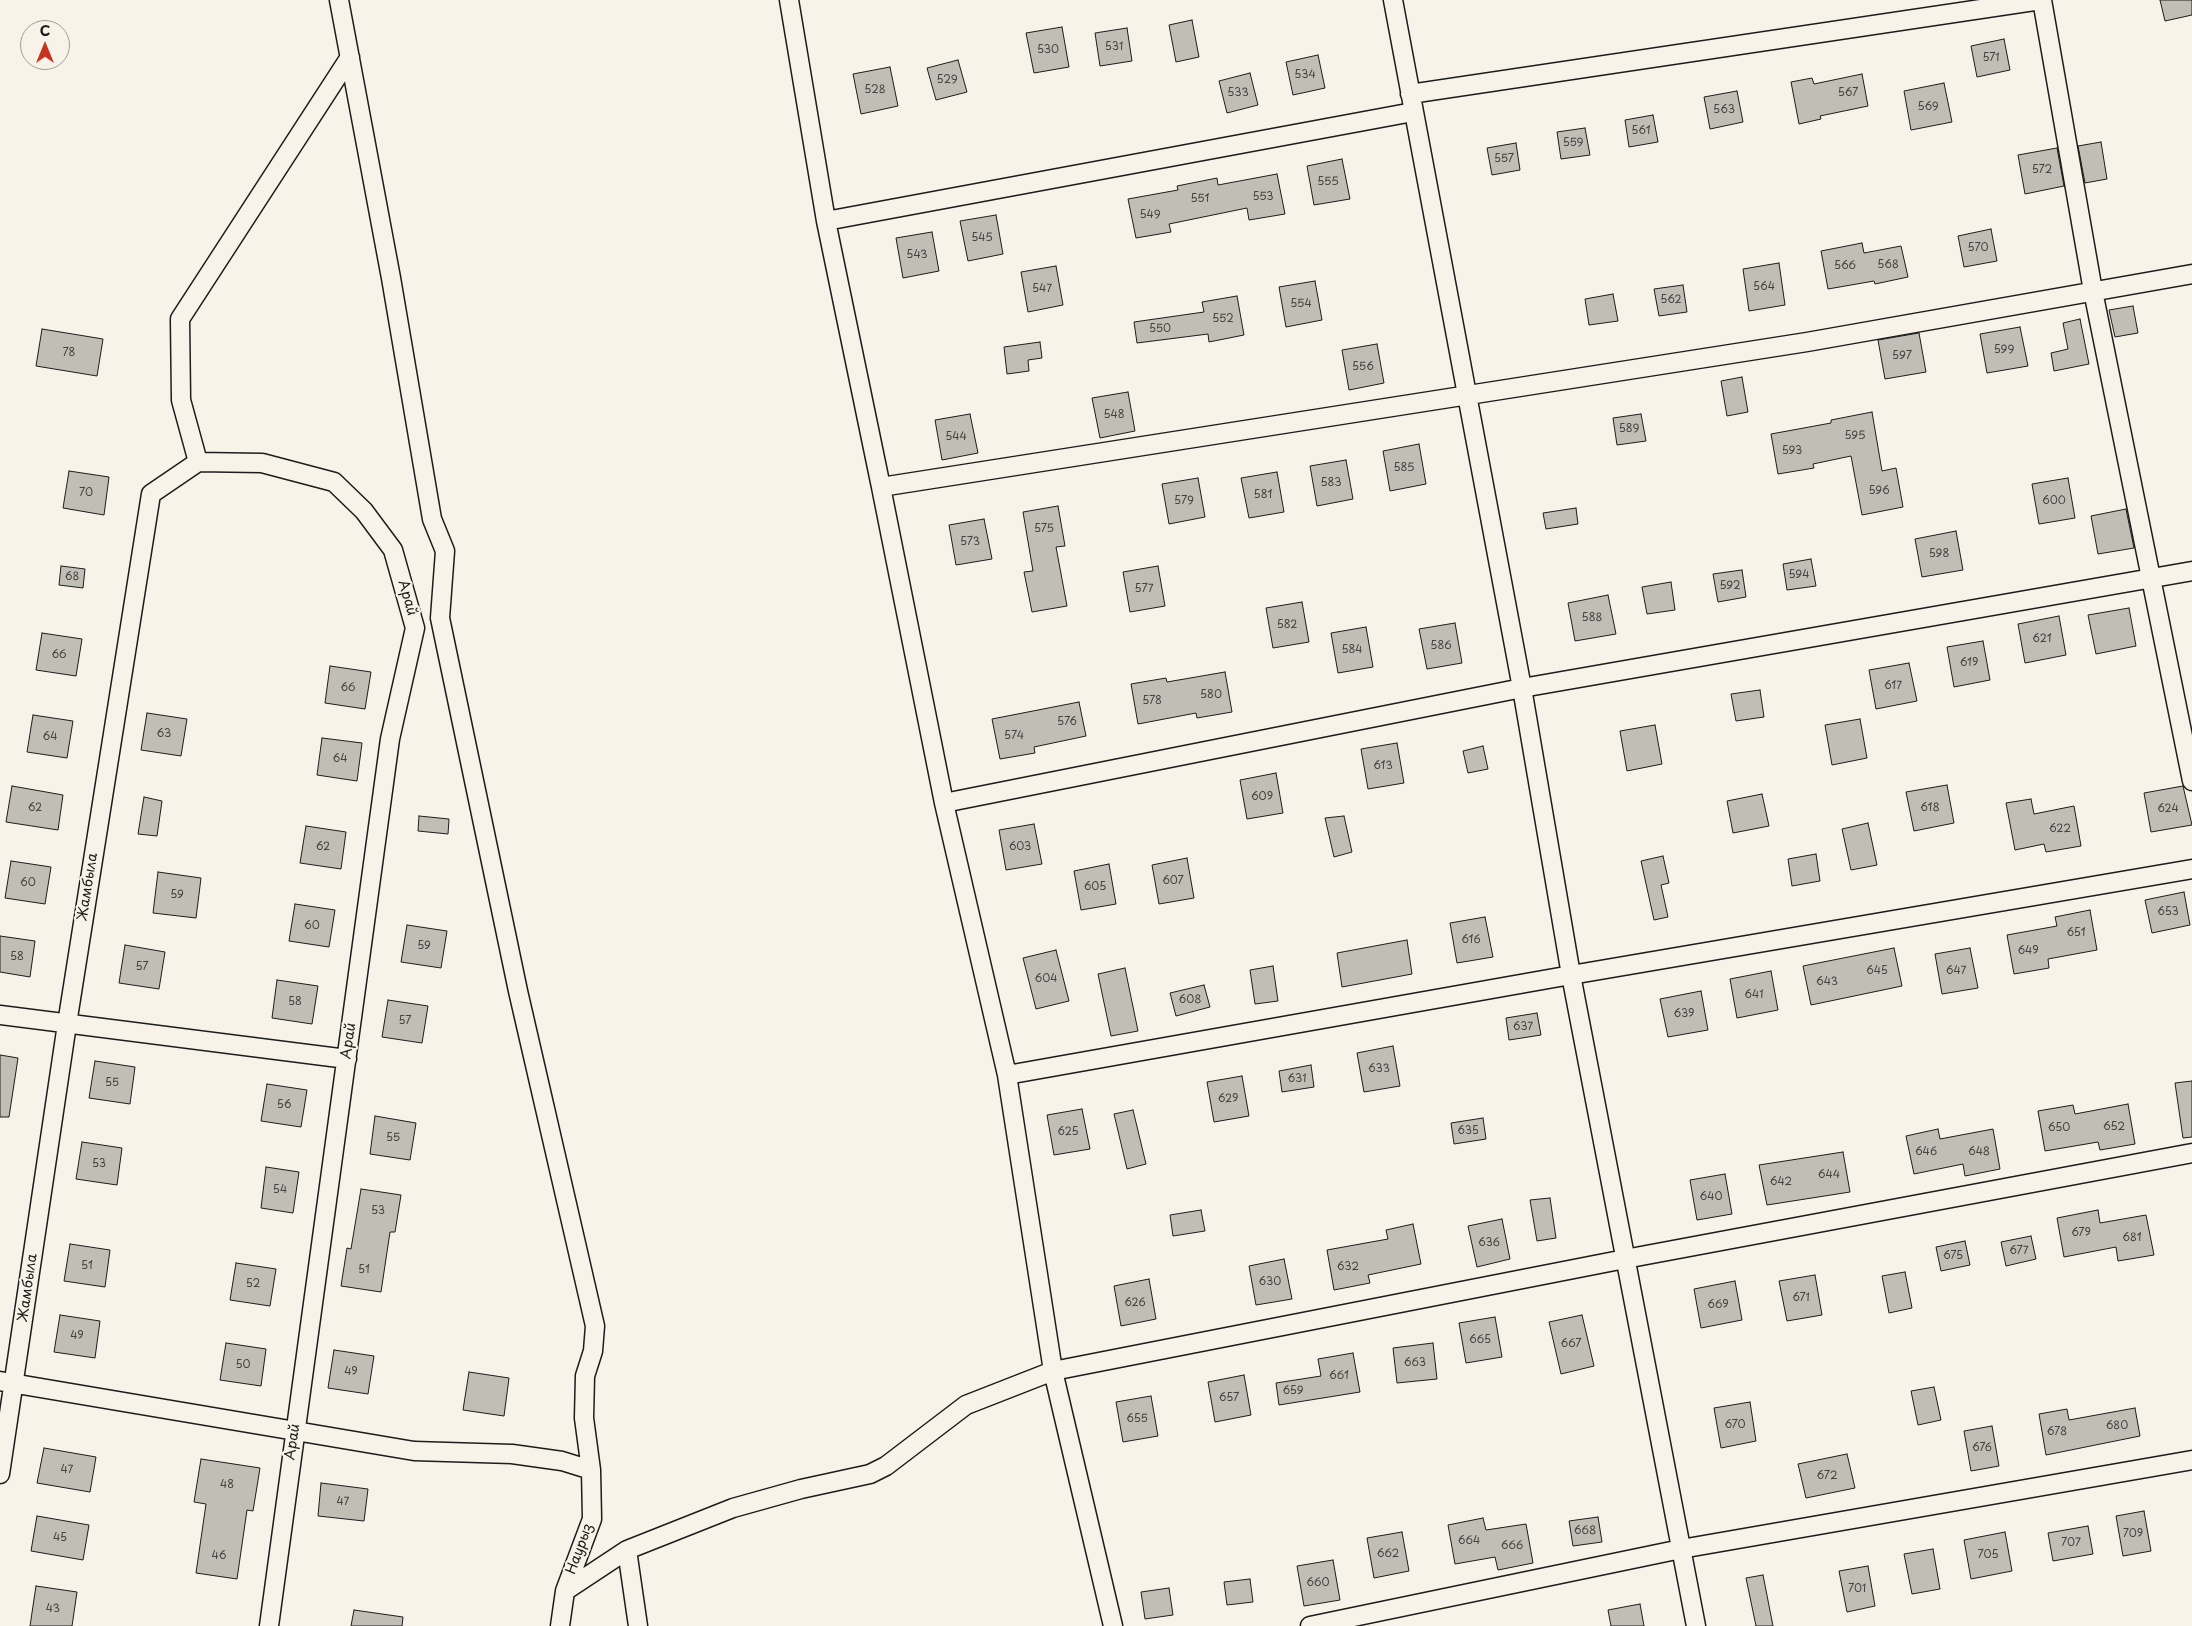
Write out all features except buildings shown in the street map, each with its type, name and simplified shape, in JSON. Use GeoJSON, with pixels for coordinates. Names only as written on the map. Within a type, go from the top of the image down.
{"type":"FeatureCollection","features":[{"type":"Feature","properties":{"kind":"street","name":"Наурыз"},"geometry":{"type":"LineString","coordinates":[[339,0],[391,278],[432,519],[445,551],[440,618],[518,991],[596,1326],[593,1352],[584,1376],[584,1418],[591,1470],[592,1519],[565,1591],[560,1626]]}},
{"type":"Feature","properties":{"kind":"street"},"geometry":{"type":"LineString","coordinates":[[789,0],[826,221],[944,803],[1007,1075],[1053,1371],[1113,1626]]}},
{"type":"Feature","properties":{"kind":"street"},"geometry":{"type":"LineString","coordinates":[[1393,0],[1522,688],[1570,975],[1696,1626]]}},
{"type":"Feature","properties":{"kind":"street"},"geometry":{"type":"LineString","coordinates":[[1410,94],[2041,0],[2093,291],[2192,781]]}},
{"type":"Feature","properties":{"kind":"street"},"geometry":{"type":"LineString","coordinates":[[198,462],[181,400],[180,319],[350,57]]}},
{"type":"Feature","properties":{"kind":"street"},"geometry":{"type":"LineString","coordinates":[[826,221],[1413,112]]}},
{"type":"Feature","properties":{"kind":"street"},"geometry":{"type":"LineString","coordinates":[[881,487],[1807,342],[2192,274]]}},
{"type":"Feature","properties":{"kind":"street","name":"Арай"},"geometry":{"type":"LineString","coordinates":[[198,462],[262,463],[334,482],[364,511],[393,550],[415,628],[390,739],[269,1626]]}},
{"type":"Feature","properties":{"kind":"street","name":"Жамбыла"},"geometry":{"type":"LineString","coordinates":[[0,1474],[7,1383],[67,1024],[151,494],[198,462]]}},
{"type":"Feature","properties":{"kind":"street"},"geometry":{"type":"LineString","coordinates":[[944,803],[1522,688],[2192,571]]}},
{"type":"Feature","properties":{"kind":"street"},"geometry":{"type":"LineString","coordinates":[[1007,1075],[1570,975],[2192,869]]}},
{"type":"Feature","properties":{"kind":"street"},"geometry":{"type":"LineString","coordinates":[[0,1015],[347,1059]]}},
{"type":"Feature","properties":{"kind":"street"},"geometry":{"type":"LineString","coordinates":[[565,1591],[628,1550],[733,1508],[801,1489],[870,1474],[886,1466],[966,1405],[1053,1371],[1625,1259],[2192,1153]]}},
{"type":"Feature","properties":{"kind":"street"},"geometry":{"type":"LineString","coordinates":[[7,1383],[414,1451],[512,1454],[562,1461],[591,1470]]}},
{"type":"Feature","properties":{"kind":"street"},"geometry":{"type":"LineString","coordinates":[[1310,1626],[1681,1548],[2192,1460]]}},
{"type":"Feature","properties":{"kind":"street"},"geometry":{"type":"LineString","coordinates":[[628,1550],[638,1626]]}}]}
